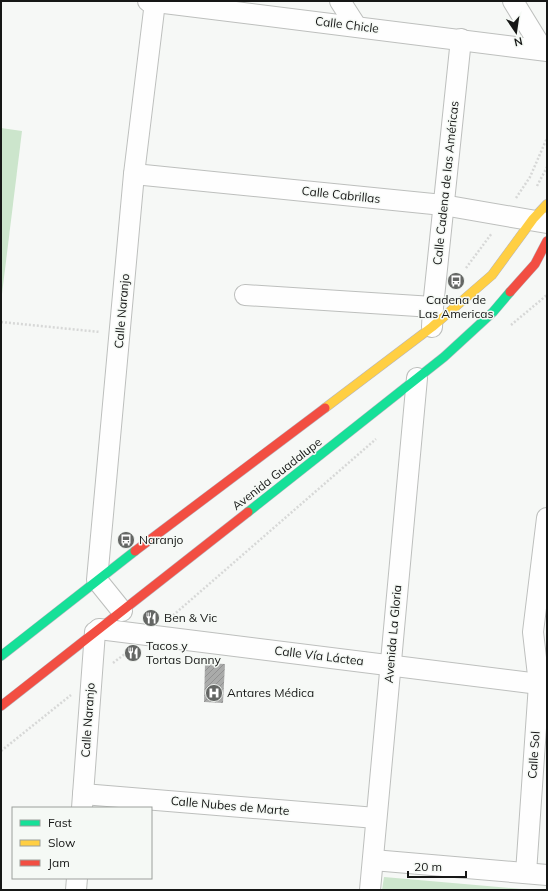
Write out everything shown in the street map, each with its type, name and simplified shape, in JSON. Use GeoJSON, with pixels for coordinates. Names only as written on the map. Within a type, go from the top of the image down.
{"type":"FeatureCollection","features":[{"type":"Feature","properties":{"kind":"main road","name":"Avenida Guadalupe"},"geometry":{"type":"LineString","coordinates":[[1,656],[97,580],[432,327],[492,275],[540,221],[547,204]]}},
{"type":"Feature","properties":{"kind":"main road","name":"Avenida Guadalupe"},"geometry":{"type":"LineString","coordinates":[[1,706],[444,358],[493,312],[535,264],[547,241]]}},
{"type":"Feature","properties":{"kind":"street"},"geometry":{"type":"LineString","coordinates":[[340,1],[356,26]]}},
{"type":"Feature","properties":{"kind":"street"},"geometry":{"type":"LineString","coordinates":[[514,1],[545,50]]}},
{"type":"Feature","properties":{"kind":"street","name":"Calle Chicle"},"geometry":{"type":"LineString","coordinates":[[151,2],[545,50]]}},
{"type":"Feature","properties":{"kind":"street","name":"Calle Naranjo"},"geometry":{"type":"LineString","coordinates":[[97,580],[151,2]]}},
{"type":"Feature","properties":{"kind":"street","name":"Calle Cadena de las Américas"},"geometry":{"type":"LineString","coordinates":[[432,327],[461,40]]}},
{"type":"Feature","properties":{"kind":"street","name":"Calle Cabrillas"},"geometry":{"type":"LineString","coordinates":[[134,174],[444,205],[540,221]]}},
{"type":"Feature","properties":{"kind":"street"},"geometry":{"type":"LineString","coordinates":[[245,295],[433,307]]}},
{"type":"Feature","properties":{"kind":"street","name":"Avenida La Gloria"},"geometry":{"type":"LineString","coordinates":[[370,890],[417,378]]}},
{"type":"Feature","properties":{"kind":"street","name":"Calle Sol"},"geometry":{"type":"LineString","coordinates":[[526,873],[539,684],[533,632],[545,555],[547,518]]}},
{"type":"Feature","properties":{"kind":"street"},"geometry":{"type":"LineString","coordinates":[[97,580],[122,611]]}},
{"type":"Feature","properties":{"kind":"street","name":"Calle Naranjo"},"geometry":{"type":"LineString","coordinates":[[82,801],[91,678],[97,630]]}},
{"type":"Feature","properties":{"kind":"street","name":"Calle Vía Láctea"},"geometry":{"type":"LineString","coordinates":[[97,630],[151,634],[539,684]]}},
{"type":"Feature","properties":{"kind":"street","name":"Calle Nubes de Marte"},"geometry":{"type":"LineString","coordinates":[[82,801],[376,818]]}},
{"type":"Feature","properties":{"kind":"street"},"geometry":{"type":"LineString","coordinates":[[372,860],[547,875]]}},
{"type":"Feature","properties":{"kind":"street"},"geometry":{"type":"LineString","coordinates":[[76,890],[77,879]]}},
{"type":"Feature","properties":{"kind":"path"},"geometry":{"type":"LineString","coordinates":[[466,269],[530,177],[547,138]]}},
{"type":"Feature","properties":{"kind":"path"},"geometry":{"type":"LineString","coordinates":[[511,325],[547,295]]}},
{"type":"Feature","properties":{"kind":"path"},"geometry":{"type":"LineString","coordinates":[[1,322],[120,334]]}},
{"type":"Feature","properties":{"kind":"path"},"geometry":{"type":"LineString","coordinates":[[151,634],[378,437]]}},
{"type":"Feature","properties":{"kind":"path"},"geometry":{"type":"LineString","coordinates":[[1,751],[91,678],[127,652]]}},
{"type":"Feature","properties":{"kind":"green space"},"geometry":{"type":"Polygon","coordinates":[[[1,128],[22,131],[1,302],[1,128]]]}},
{"type":"Feature","properties":{"kind":"green space"},"geometry":{"type":"Polygon","coordinates":[[[384,877],[522,889],[382,890],[384,877]]]}},
{"type":"Feature","properties":{"kind":"building","name":"Antares Médica"},"geometry":{"type":"Polygon","coordinates":[[[205,663],[225,664],[223,703],[204,702],[205,663]]]}},
{"type":"Feature","properties":{"kind":"traffic: fast"},"geometry":{"type":"LineString","coordinates":[[248,512],[444,357],[493,312],[510,292]]}},
{"type":"Feature","properties":{"kind":"traffic: fast"},"geometry":{"type":"LineString","coordinates":[[1,656],[135,551]]}},
{"type":"Feature","properties":{"kind":"traffic: slow"},"geometry":{"type":"LineString","coordinates":[[325,408],[432,327],[492,275],[533,219],[547,204]]}},
{"type":"Feature","properties":{"kind":"traffic: jam"},"geometry":{"type":"LineString","coordinates":[[510,292],[535,264],[547,241]]}},
{"type":"Feature","properties":{"kind":"traffic: jam"},"geometry":{"type":"LineString","coordinates":[[135,551],[325,408]]}},
{"type":"Feature","properties":{"kind":"traffic: jam"},"geometry":{"type":"LineString","coordinates":[[1,706],[248,512]]}},
{"type":"Feature","properties":{"kind":"place","name":"Cadena de Las Americas"},"geometry":{"type":"Point","coordinates":[456,281]}},
{"type":"Feature","properties":{"kind":"place","name":"Naranjo"},"geometry":{"type":"Point","coordinates":[126,540]}},
{"type":"Feature","properties":{"kind":"place","name":"Ben & Vic"},"geometry":{"type":"Point","coordinates":[151,618]}},
{"type":"Feature","properties":{"kind":"place","name":"Tacos y Tortas Danny"},"geometry":{"type":"Point","coordinates":[133,653]}},
{"type":"Feature","properties":{"kind":"place","name":"Antares Médica"},"geometry":{"type":"Point","coordinates":[214,693]}}]}
